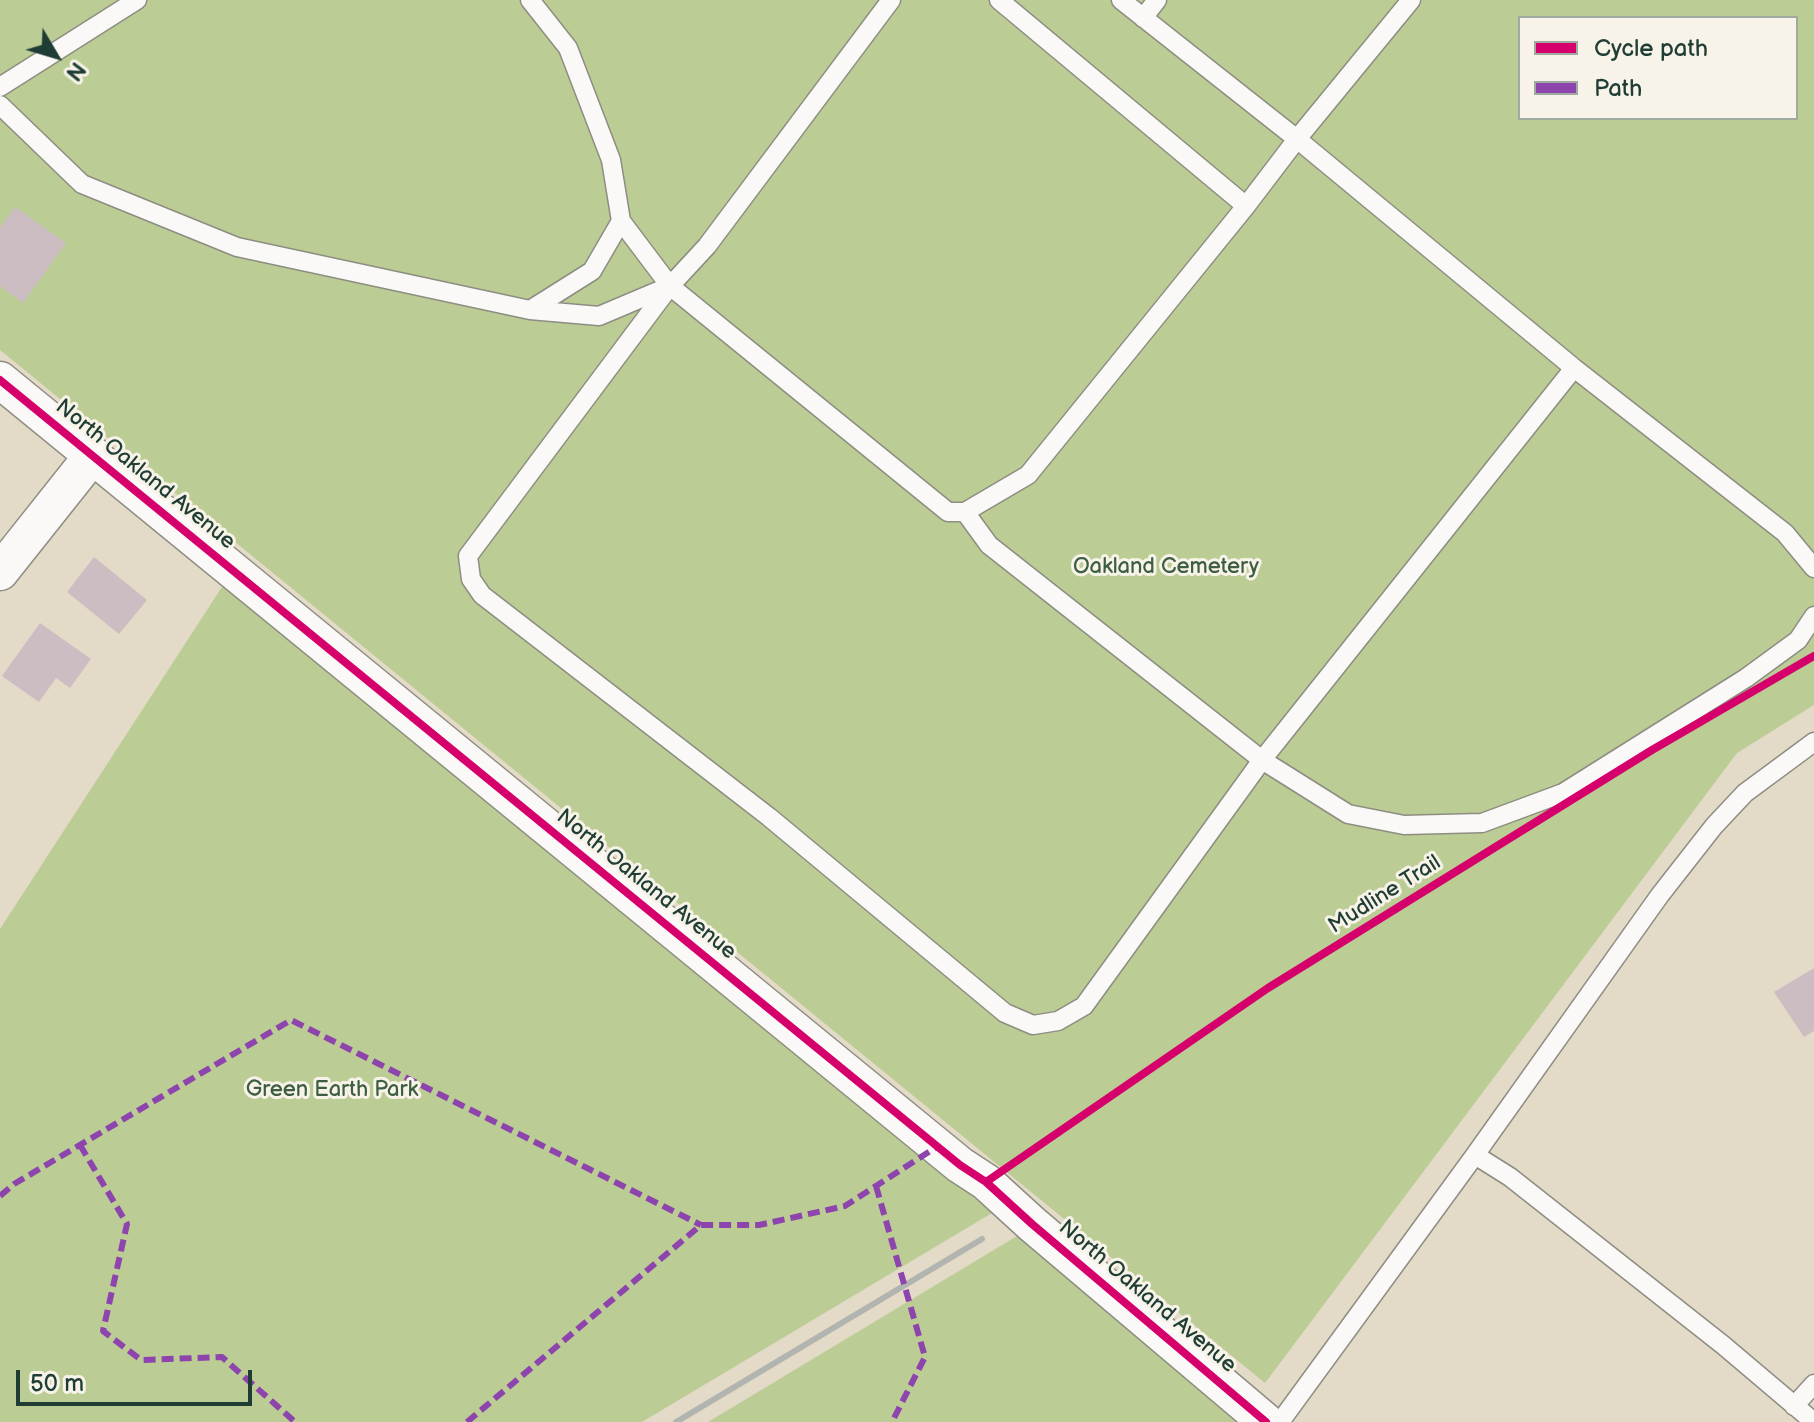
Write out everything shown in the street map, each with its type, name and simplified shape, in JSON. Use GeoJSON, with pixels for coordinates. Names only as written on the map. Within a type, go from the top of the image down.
{"type":"FeatureCollection","features":[{"type":"Feature","properties":{"kind":"street","name":"North Oakland Avenue"},"geometry":{"type":"LineString","coordinates":[[0,380],[960,1165],[986,1182],[1266,1422]]}},
{"type":"Feature","properties":{"kind":"street"},"geometry":{"type":"LineString","coordinates":[[0,572],[93,455]]}},
{"type":"Feature","properties":{"kind":"lane"},"geometry":{"type":"LineString","coordinates":[[0,87],[137,0]]}},
{"type":"Feature","properties":{"kind":"lane"},"geometry":{"type":"LineString","coordinates":[[530,0],[568,48],[611,160],[621,221],[670,286],[948,512],[965,512],[1028,475],[1411,0]]}},
{"type":"Feature","properties":{"kind":"lane"},"geometry":{"type":"LineString","coordinates":[[891,0],[707,246],[670,286],[468,556],[471,579],[482,595],[769,817],[1005,1013],[1033,1025],[1058,1021],[1084,1006],[1262,760],[1574,368]]}},
{"type":"Feature","properties":{"kind":"lane"},"geometry":{"type":"LineString","coordinates":[[999,0],[1246,206]]}},
{"type":"Feature","properties":{"kind":"lane"},"geometry":{"type":"LineString","coordinates":[[1121,0],[1297,139],[1574,368],[1785,533],[1814,568]]}},
{"type":"Feature","properties":{"kind":"lane"},"geometry":{"type":"LineString","coordinates":[[1143,18],[1157,0]]}},
{"type":"Feature","properties":{"kind":"lane"},"geometry":{"type":"LineString","coordinates":[[0,105],[82,184],[237,247],[530,310],[599,316],[670,286]]}},
{"type":"Feature","properties":{"kind":"lane"},"geometry":{"type":"LineString","coordinates":[[530,310],[592,271],[621,221]]}},
{"type":"Feature","properties":{"kind":"lane"},"geometry":{"type":"LineString","coordinates":[[965,512],[989,545],[1262,760],[1348,814],[1404,825],[1482,823],[1563,793],[1746,678],[1798,640],[1814,616]]}},
{"type":"Feature","properties":{"kind":"lane"},"geometry":{"type":"LineString","coordinates":[[1280,1422],[1660,895],[1714,826],[1745,793],[1814,742]]}},
{"type":"Feature","properties":{"kind":"lane"},"geometry":{"type":"LineString","coordinates":[[1475,1155],[1510,1177],[1723,1345],[1814,1422]]}},
{"type":"Feature","properties":{"kind":"lane"},"geometry":{"type":"LineString","coordinates":[[1794,1406],[1814,1384]]}},
{"type":"Feature","properties":{"kind":"green space","name":"Oakland Cemetery"},"geometry":{"type":"Polygon","coordinates":[[[0,0],[1814,0],[1814,705],[1737,753],[1265,1383],[0,350],[0,0]]]}},
{"type":"Feature","properties":{"kind":"green space","name":"Green Earth Park"},"geometry":{"type":"Polygon","coordinates":[[[233,570],[992,1213],[642,1422],[0,1422],[0,929],[233,570]]]}},
{"type":"Feature","properties":{"kind":"green space"},"geometry":{"type":"Polygon","coordinates":[[[1017,1236],[1240,1422],[708,1422],[1017,1236]]]}},
{"type":"Feature","properties":{"kind":"building"},"geometry":{"type":"Polygon","coordinates":[[[15,207],[66,243],[23,303],[0,286],[0,228],[15,207]]]}},
{"type":"Feature","properties":{"kind":"building"},"geometry":{"type":"Polygon","coordinates":[[[94,557],[147,600],[119,634],[67,592],[94,557]]]}},
{"type":"Feature","properties":{"kind":"building"},"geometry":{"type":"Polygon","coordinates":[[[40,623],[91,659],[70,688],[56,678],[39,702],[2,676],[40,623]]]}},
{"type":"Feature","properties":{"kind":"building"},"geometry":{"type":"Polygon","coordinates":[[[1814,968],[1814,1031],[1804,1037],[1774,992],[1814,968]]]}},
{"type":"Feature","properties":{"kind":"railway"},"geometry":{"type":"LineString","coordinates":[[676,1422],[982,1239]]}},
{"type":"Feature","properties":{"kind":"marked path"},"geometry":{"type":"LineString","coordinates":[[0,1196],[14,1184],[291,1020],[701,1225]]}},
{"type":"Feature","properties":{"kind":"marked path"},"geometry":{"type":"LineString","coordinates":[[80,1145],[127,1224],[103,1331],[141,1360],[222,1357],[295,1422]]}},
{"type":"Feature","properties":{"kind":"marked path"},"geometry":{"type":"LineString","coordinates":[[467,1422],[701,1225],[759,1225],[845,1206],[938,1146]]}},
{"type":"Feature","properties":{"kind":"marked path"},"geometry":{"type":"LineString","coordinates":[[876,1186],[925,1357],[892,1422]]}},
{"type":"Feature","properties":{"kind":"cycle path"},"geometry":{"type":"LineString","coordinates":[[0,380],[960,1165],[986,1182],[1266,1422]]}},
{"type":"Feature","properties":{"kind":"cycle path","name":"Mudline Trail"},"geometry":{"type":"LineString","coordinates":[[986,1182],[1268,988],[1652,750],[1814,656]]}}]}
